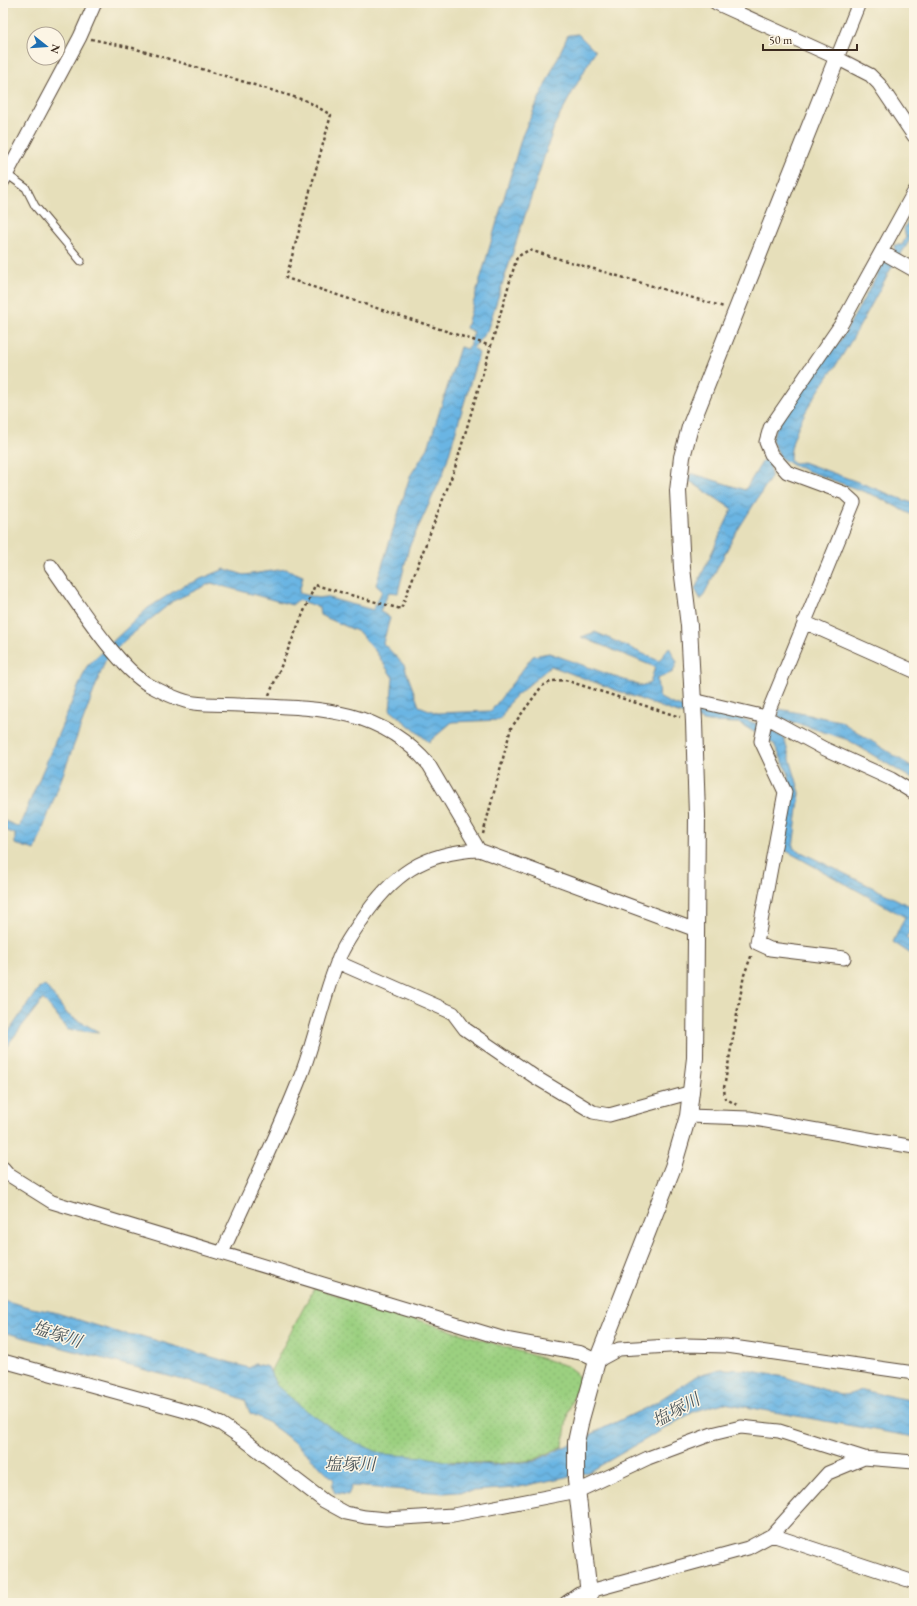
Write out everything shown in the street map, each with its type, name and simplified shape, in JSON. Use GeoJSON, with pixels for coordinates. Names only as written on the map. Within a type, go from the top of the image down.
{"type":"FeatureCollection","features":[{"type":"Feature","properties":{"kind":"street"},"geometry":{"type":"LineString","coordinates":[[4,176],[80,37],[95,3]]}},
{"type":"Feature","properties":{"kind":"street"},"geometry":{"type":"LineString","coordinates":[[716,3],[837,58],[870,75],[879,84],[914,136]]}},
{"type":"Feature","properties":{"kind":"street"},"geometry":{"type":"LineString","coordinates":[[589,1597],[577,1486],[576,1442],[597,1361],[673,1167],[688,1116],[695,1058],[697,815],[693,700],[678,491],[682,457],[690,427],[859,3]]}},
{"type":"Feature","properties":{"kind":"street"},"geometry":{"type":"LineString","coordinates":[[844,958],[770,949],[757,942],[785,792],[761,741],[766,717],[854,502],[844,493],[787,472],[771,454],[766,442],[770,428],[842,323],[914,192]]}},
{"type":"Feature","properties":{"kind":"street"},"geometry":{"type":"LineString","coordinates":[[882,252],[914,270]]}},
{"type":"Feature","properties":{"kind":"street"},"geometry":{"type":"LineString","coordinates":[[51,566],[109,645],[138,678],[150,686],[193,703],[337,711],[356,717],[398,736],[419,752],[429,765],[479,850]]}},
{"type":"Feature","properties":{"kind":"street"},"geometry":{"type":"LineString","coordinates":[[804,622],[914,671]]}},
{"type":"Feature","properties":{"kind":"street"},"geometry":{"type":"LineString","coordinates":[[693,700],[766,717],[823,748],[891,779],[914,793]]}},
{"type":"Feature","properties":{"kind":"street"},"geometry":{"type":"LineString","coordinates":[[222,1253],[300,1078],[337,962],[351,935],[368,911],[399,876],[414,865],[448,852],[479,850],[696,930]]}},
{"type":"Feature","properties":{"kind":"street"},"geometry":{"type":"LineString","coordinates":[[337,962],[453,1013],[465,1029],[535,1077],[593,1112],[609,1115],[692,1092]]}},
{"type":"Feature","properties":{"kind":"street"},"geometry":{"type":"LineString","coordinates":[[688,1116],[749,1118],[914,1147]]}},
{"type":"Feature","properties":{"kind":"street"},"geometry":{"type":"LineString","coordinates":[[3,1168],[9,1175],[52,1202],[505,1339],[581,1353],[597,1361]]}},
{"type":"Feature","properties":{"kind":"street"},"geometry":{"type":"LineString","coordinates":[[597,1361],[618,1348],[686,1345],[726,1346],[914,1372]]}},
{"type":"Feature","properties":{"kind":"street"},"geometry":{"type":"LineString","coordinates":[[3,1361],[200,1415],[221,1424],[242,1438],[324,1501],[346,1513],[365,1517],[386,1519],[453,1515],[577,1486],[712,1434],[741,1428],[779,1431],[864,1458],[914,1462]]}},
{"type":"Feature","properties":{"kind":"street"},"geometry":{"type":"LineString","coordinates":[[566,1603],[579,1594],[589,1597],[748,1548],[772,1535],[828,1474],[864,1458]]}},
{"type":"Feature","properties":{"kind":"street"},"geometry":{"type":"LineString","coordinates":[[772,1535],[914,1582]]}},
{"type":"Feature","properties":{"kind":"lane"},"geometry":{"type":"LineString","coordinates":[[4,176],[26,188],[34,206],[81,261]]}},
{"type":"Feature","properties":{"kind":"path"},"geometry":{"type":"LineString","coordinates":[[80,37],[133,48],[308,101],[331,115],[286,278],[491,346]]}},
{"type":"Feature","properties":{"kind":"path"},"geometry":{"type":"LineString","coordinates":[[264,706],[315,585],[401,610],[455,468],[517,256],[529,250],[736,310]]}},
{"type":"Feature","properties":{"kind":"path"},"geometry":{"type":"LineString","coordinates":[[479,850],[512,728],[542,686],[553,681],[565,680],[694,722]]}},
{"type":"Feature","properties":{"kind":"path"},"geometry":{"type":"LineString","coordinates":[[749,1118],[738,1106],[725,1098],[724,1088],[744,976],[757,942]]}},
{"type":"Feature","properties":{"kind":"green space"},"geometry":{"type":"Polygon","coordinates":[[[314,1288],[567,1366],[576,1373],[580,1380],[568,1412],[563,1446],[534,1460],[495,1464],[449,1461],[408,1467],[364,1461],[270,1384],[271,1370],[314,1288]]]}},
{"type":"Feature","properties":{"kind":"water"},"geometry":{"type":"Polygon","coordinates":[[[578,34],[595,51],[555,124],[487,331],[473,348],[479,353],[443,474],[409,547],[398,593],[389,592],[380,611],[390,618],[383,643],[404,665],[419,706],[437,713],[491,711],[533,656],[549,653],[641,686],[650,683],[655,667],[581,637],[595,632],[659,661],[669,647],[677,662],[673,672],[657,679],[659,697],[668,702],[686,708],[736,717],[767,728],[784,738],[800,793],[793,848],[914,908],[914,924],[906,938],[914,944],[914,956],[893,942],[905,917],[783,849],[792,800],[788,772],[774,744],[739,723],[708,722],[672,711],[551,666],[511,700],[500,720],[452,722],[429,742],[390,710],[393,678],[376,652],[359,632],[320,615],[319,607],[298,600],[292,605],[211,583],[173,601],[125,640],[105,661],[35,850],[15,844],[15,834],[3,829],[3,820],[19,827],[87,666],[148,608],[181,587],[225,569],[244,575],[286,569],[303,576],[299,593],[318,598],[325,597],[373,610],[382,591],[376,585],[410,476],[428,448],[460,347],[468,349],[474,332],[466,328],[522,136],[568,35],[578,34]]]}},
{"type":"Feature","properties":{"kind":"water"},"geometry":{"type":"Polygon","coordinates":[[[914,209],[915,225],[912,236],[889,272],[851,341],[819,389],[802,418],[791,447],[790,461],[795,463],[803,462],[914,504],[914,516],[878,497],[792,465],[781,458],[772,441],[775,430],[821,361],[839,343],[885,261],[889,262],[895,252],[894,245],[902,245],[906,237],[904,229],[914,209]]]}},
{"type":"Feature","properties":{"kind":"water"},"geometry":{"type":"Polygon","coordinates":[[[764,459],[770,464],[771,477],[734,536],[701,600],[695,589],[732,509],[688,480],[691,473],[745,490],[764,459]]]}},
{"type":"Feature","properties":{"kind":"water"},"geometry":{"type":"Polygon","coordinates":[[[779,709],[840,721],[914,768],[914,780],[848,740],[778,717],[779,709]]]}},
{"type":"Feature","properties":{"kind":"water"},"geometry":{"type":"Polygon","coordinates":[[[45,985],[68,1015],[99,1032],[68,1030],[43,999],[6,1047],[3,1066],[3,1040],[38,989],[45,985]]]}},
{"type":"Feature","properties":{"kind":"water","name":"塩塚川"},"geometry":{"type":"Polygon","coordinates":[[[3,1300],[54,1312],[120,1333],[141,1336],[249,1368],[255,1364],[268,1367],[276,1385],[305,1410],[348,1439],[382,1454],[425,1457],[450,1462],[494,1465],[535,1461],[652,1405],[698,1375],[721,1369],[747,1370],[785,1377],[841,1395],[862,1390],[914,1401],[914,1437],[724,1403],[695,1411],[589,1472],[514,1488],[444,1493],[352,1486],[348,1495],[335,1493],[332,1487],[334,1480],[283,1433],[250,1413],[245,1400],[213,1388],[3,1332],[3,1300]]]}}]}
